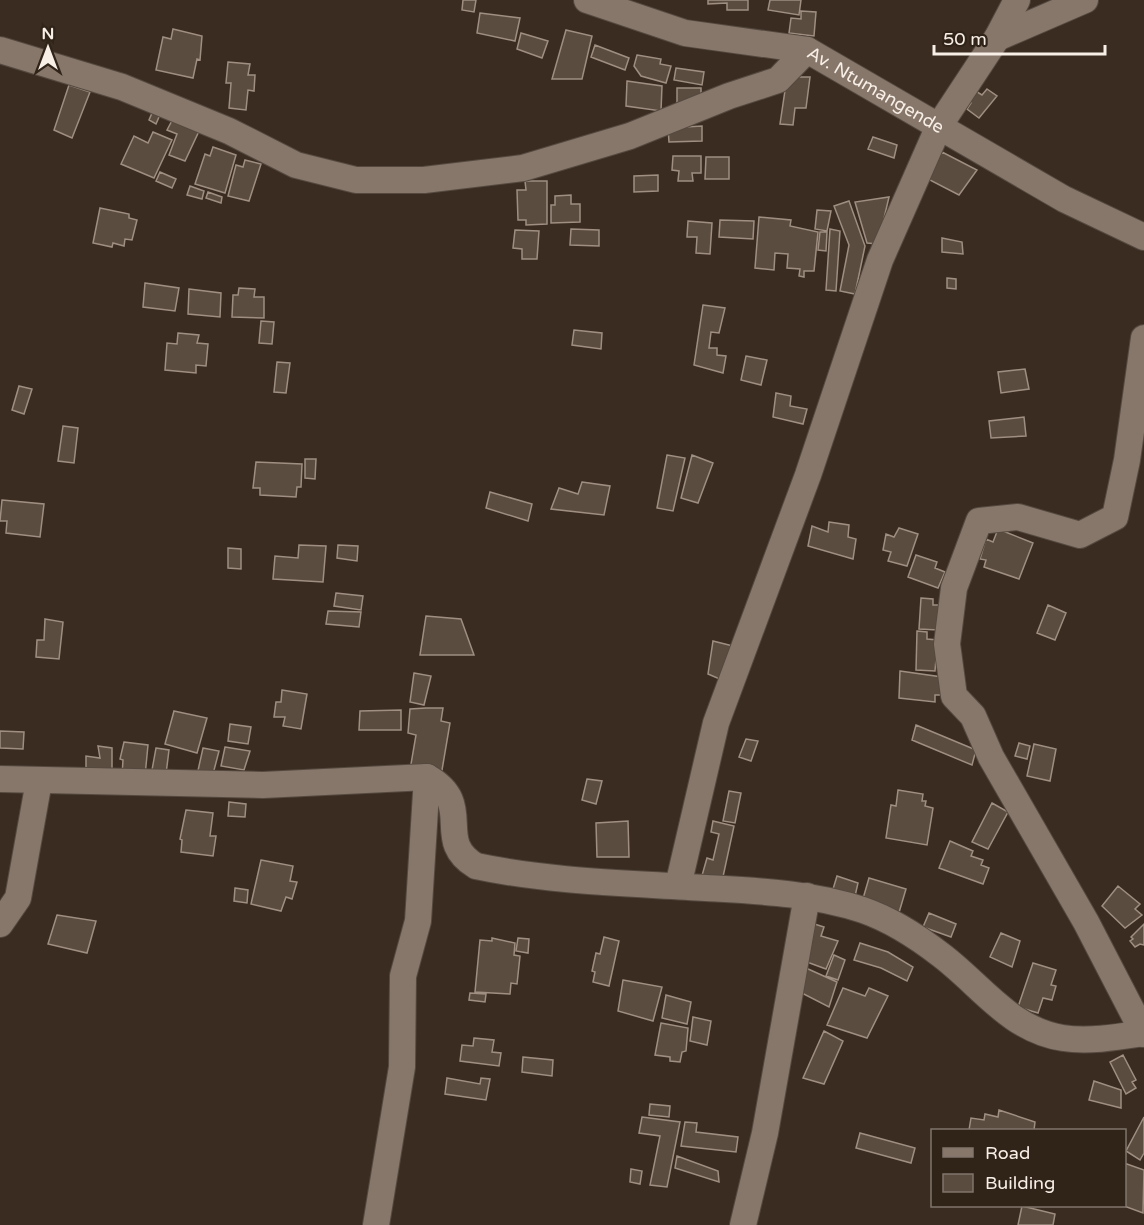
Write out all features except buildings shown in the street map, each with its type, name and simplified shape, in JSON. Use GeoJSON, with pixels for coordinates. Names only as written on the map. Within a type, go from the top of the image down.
{"type":"FeatureCollection","features":[{"type":"Feature","properties":{"kind":"street","name":"Av. Ntumangende"},"geometry":{"type":"LineString","coordinates":[[587,0],[685,33],[807,50],[1064,199],[1144,237]]}},
{"type":"Feature","properties":{"kind":"street"},"geometry":{"type":"LineString","coordinates":[[678,886],[716,723],[808,475],[880,260],[939,126],[997,38],[1017,0]]}},
{"type":"Feature","properties":{"kind":"street"},"geometry":{"type":"LineString","coordinates":[[997,38],[1085,0]]}},
{"type":"Feature","properties":{"kind":"street"},"geometry":{"type":"LineString","coordinates":[[0,50],[122,87],[229,131],[296,165],[356,180],[424,180],[523,168],[630,136],[778,80],[807,50]]}},
{"type":"Feature","properties":{"kind":"street"},"geometry":{"type":"LineString","coordinates":[[0,779],[263,785],[427,777],[443,786],[453,802],[456,846],[462,858],[476,866],[576,879],[807,896],[864,910],[942,955],[1004,1012],[1030,1027],[1062,1038],[1095,1039],[1144,1033],[1086,922],[991,757],[973,716],[954,696],[946,644],[954,588],[979,522],[1018,517],[1080,535],[1115,517],[1128,460],[1144,338]]}},
{"type":"Feature","properties":{"kind":"street"},"geometry":{"type":"LineString","coordinates":[[376,1225],[402,1067],[403,976],[418,921],[427,777]]}},
{"type":"Feature","properties":{"kind":"street"},"geometry":{"type":"LineString","coordinates":[[0,924],[18,898],[39,781]]}},
{"type":"Feature","properties":{"kind":"street"},"geometry":{"type":"LineString","coordinates":[[743,1225],[765,1133],[807,896]]}}]}
